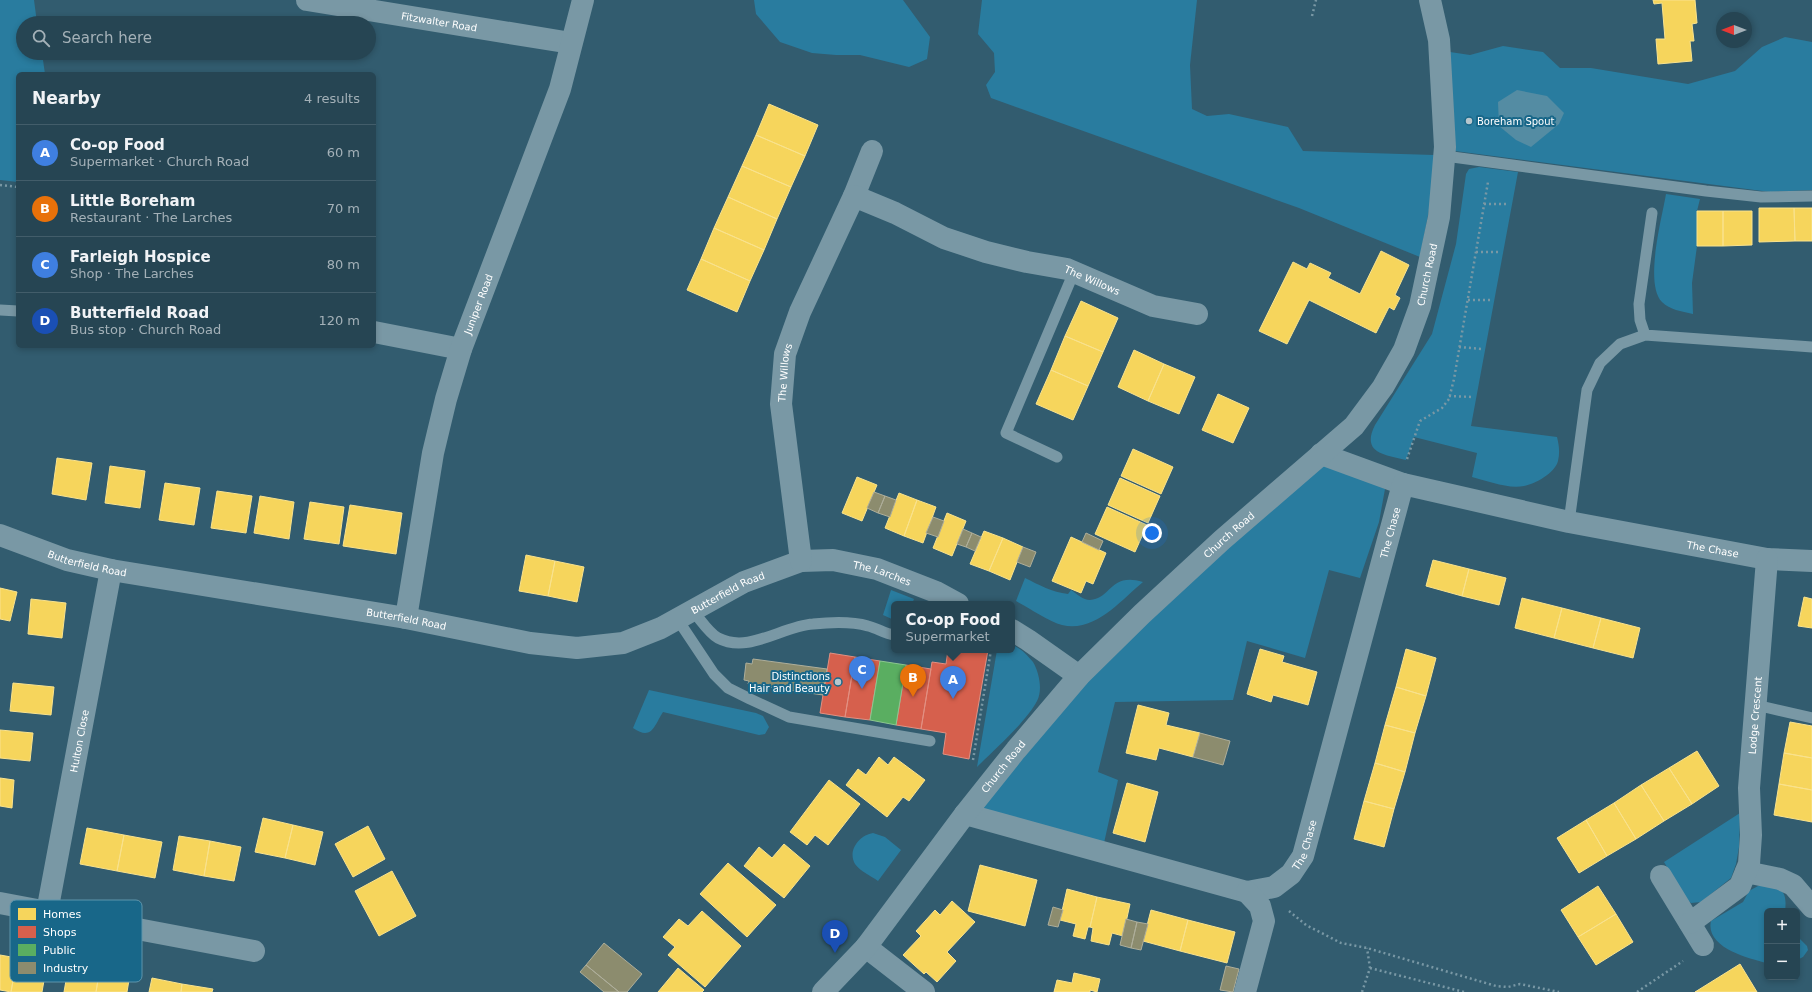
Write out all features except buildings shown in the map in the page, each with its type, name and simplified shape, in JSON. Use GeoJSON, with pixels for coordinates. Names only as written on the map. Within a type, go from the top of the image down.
{"type":"FeatureCollection","features":[{"type":"Feature","properties":{"kind":"street","name":"Fitzwalter Road"},"geometry":{"type":"LineString","coordinates":[[307,0],[571,43]]}},
{"type":"Feature","properties":{"kind":"street","name":"Juniper Road"},"geometry":{"type":"LineString","coordinates":[[406,618],[433,453],[446,399],[461,349],[560,89],[583,0]]}},
{"type":"Feature","properties":{"kind":"street","name":"Church Road"},"geometry":{"type":"LineString","coordinates":[[823,992],[866,947],[965,814],[1079,676],[1182,577],[1354,426],[1383,387],[1404,350],[1420,306],[1438,217],[1445,156],[1438,40],[1430,0]]}},
{"type":"Feature","properties":{"kind":"street","name":"The Willows"},"geometry":{"type":"LineString","coordinates":[[801,561],[781,404],[785,354],[800,312],[854,196],[872,151]]}},
{"type":"Feature","properties":{"kind":"street","name":"The Willows"},"geometry":{"type":"LineString","coordinates":[[854,196],[895,213],[944,238],[958,243],[986,252],[1027,262],[1067,269],[1153,306],[1197,314]]}},
{"type":"Feature","properties":{"kind":"street"},"geometry":{"type":"LineString","coordinates":[[376,332],[461,349]]}},
{"type":"Feature","properties":{"kind":"street","name":"The Chase"},"geometry":{"type":"LineString","coordinates":[[1321,454],[1401,483],[1569,522],[1767,559],[1812,561]]}},
{"type":"Feature","properties":{"kind":"street","name":"The Chase"},"geometry":{"type":"LineString","coordinates":[[965,814],[1247,892],[1274,887],[1292,874],[1303,856],[1401,483]]}},
{"type":"Feature","properties":{"kind":"street","name":"Butterfield Road"},"geometry":{"type":"LineString","coordinates":[[0,535],[68,560],[111,570],[406,618],[530,643],[577,648],[623,643],[661,628],[744,582],[801,561]]}},
{"type":"Feature","properties":{"kind":"street","name":"Lodge Crescent"},"geometry":{"type":"LineString","coordinates":[[1690,923],[1740,886],[1749,864],[1751,835],[1749,788],[1767,559]]}},
{"type":"Feature","properties":{"kind":"street","name":"The Larches"},"geometry":{"type":"LineString","coordinates":[[801,561],[833,560],[877,569],[936,592],[952,601]]}},
{"type":"Feature","properties":{"kind":"street","name":"Hulton Close"},"geometry":{"type":"LineString","coordinates":[[50,900],[111,570]]}},
{"type":"Feature","properties":{"kind":"street"},"geometry":{"type":"LineString","coordinates":[[1015,632],[1079,676]]}},
{"type":"Feature","properties":{"kind":"street"},"geometry":{"type":"LineString","coordinates":[[1746,872],[1780,879],[1793,885],[1812,907]]}},
{"type":"Feature","properties":{"kind":"street"},"geometry":{"type":"LineString","coordinates":[[1661,876],[1703,945]]}},
{"type":"Feature","properties":{"kind":"street"},"geometry":{"type":"LineString","coordinates":[[1245,992],[1264,921],[1260,906],[1247,892]]}},
{"type":"Feature","properties":{"kind":"street"},"geometry":{"type":"LineString","coordinates":[[0,903],[10,905]]}},
{"type":"Feature","properties":{"kind":"street"},"geometry":{"type":"LineString","coordinates":[[142,930],[254,951]]}},
{"type":"Feature","properties":{"kind":"street"},"geometry":{"type":"LineString","coordinates":[[866,947],[924,992]]}},
{"type":"Feature","properties":{"kind":"lane"},"geometry":{"type":"LineString","coordinates":[[1445,156],[1761,197],[1812,196]]}},
{"type":"Feature","properties":{"kind":"lane"},"geometry":{"type":"LineString","coordinates":[[1645,334],[1640,320],[1639,304],[1652,213]]}},
{"type":"Feature","properties":{"kind":"lane"},"geometry":{"type":"LineString","coordinates":[[1057,457],[1006,433],[1074,272]]}},
{"type":"Feature","properties":{"kind":"lane"},"geometry":{"type":"LineString","coordinates":[[0,310],[16,311]]}},
{"type":"Feature","properties":{"kind":"lane"},"geometry":{"type":"LineString","coordinates":[[1569,522],[1586,390],[1600,363],[1620,344],[1645,334],[1812,347]]}},
{"type":"Feature","properties":{"kind":"lane"},"geometry":{"type":"LineString","coordinates":[[685,615],[718,638],[734,642],[754,642],[784,630],[811,624],[842,622],[868,626],[891,634]]}},
{"type":"Feature","properties":{"kind":"lane"},"geometry":{"type":"LineString","coordinates":[[685,615],[714,674],[728,688],[789,717],[930,741]]}},
{"type":"Feature","properties":{"kind":"lane"},"geometry":{"type":"LineString","coordinates":[[1756,704],[1812,718]]}},
{"type":"Feature","properties":{"kind":"path"},"geometry":{"type":"LineString","coordinates":[[1312,16],[1316,0]]}},
{"type":"Feature","properties":{"kind":"path"},"geometry":{"type":"LineString","coordinates":[[1401,483],[1420,421],[1442,408],[1449,396],[1468,300],[1491,162]]}},
{"type":"Feature","properties":{"kind":"path"},"geometry":{"type":"LineString","coordinates":[[0,185],[16,187]]}},
{"type":"Feature","properties":{"kind":"path"},"geometry":{"type":"LineString","coordinates":[[1484,204],[1509,204]]}},
{"type":"Feature","properties":{"kind":"path"},"geometry":{"type":"LineString","coordinates":[[1476,252],[1500,252]]}},
{"type":"Feature","properties":{"kind":"path"},"geometry":{"type":"LineString","coordinates":[[1468,300],[1490,300]]}},
{"type":"Feature","properties":{"kind":"path"},"geometry":{"type":"LineString","coordinates":[[1459,348],[1482,349]]}},
{"type":"Feature","properties":{"kind":"path"},"geometry":{"type":"LineString","coordinates":[[1449,396],[1473,397]]}},
{"type":"Feature","properties":{"kind":"path"},"geometry":{"type":"LineString","coordinates":[[982,793],[972,770],[991,653]]}},
{"type":"Feature","properties":{"kind":"path"},"geometry":{"type":"LineString","coordinates":[[1274,887],[1282,905],[1306,925],[1341,943],[1367,948],[1496,986],[1508,987],[1520,984],[1559,992]]}},
{"type":"Feature","properties":{"kind":"path"},"geometry":{"type":"LineString","coordinates":[[1637,992],[1673,968],[1703,945]]}},
{"type":"Feature","properties":{"kind":"path"},"geometry":{"type":"LineString","coordinates":[[1362,992],[1370,968],[1367,948]]}},
{"type":"Feature","properties":{"kind":"path"},"geometry":{"type":"LineString","coordinates":[[1370,968],[1464,992]]}},
{"type":"Feature","properties":{"kind":"shaded area"},"geometry":{"type":"Polygon","coordinates":[[[0,0],[34,0],[36,16],[16,16],[16,60],[43,60],[45,72],[16,72],[16,182],[0,180],[0,0]]]}},
{"type":"Feature","properties":{"kind":"shaded area"},"geometry":{"type":"Polygon","coordinates":[[[754,0],[903,0],[930,37],[927,59],[909,67],[860,55],[812,53],[780,42],[756,14],[754,0]]]}},
{"type":"Feature","properties":{"kind":"shaded area"},"geometry":{"type":"Polygon","coordinates":[[[982,0],[1197,0],[1190,65],[1192,109],[1207,116],[1229,114],[1288,127],[1303,151],[1434,155],[1430,205],[1420,257],[1299,208],[991,98],[986,85],[995,72],[994,53],[978,34],[982,0]]]}},
{"type":"Feature","properties":{"kind":"shaded area"},"geometry":{"type":"Polygon","coordinates":[[[1785,37],[1812,42],[1812,190],[1770,192],[1455,151],[1450,52],[1470,55],[1503,46],[1543,52],[1560,68],[1591,68],[1688,84],[1735,71],[1762,47],[1785,37]]]}},
{"type":"Feature","properties":{"kind":"shaded area"},"geometry":{"type":"Polygon","coordinates":[[[1517,90],[1547,96],[1564,113],[1559,124],[1531,147],[1516,140],[1499,126],[1498,102],[1517,90]]]}},
{"type":"Feature","properties":{"kind":"shaded area"},"geometry":{"type":"Polygon","coordinates":[[[1479,167],[1518,172],[1471,426],[1557,437],[1559,446],[1558,461],[1549,474],[1534,483],[1518,487],[1504,486],[1472,477],[1477,453],[1414,437],[1406,460],[1377,451],[1371,442],[1371,434],[1375,425],[1432,334],[1456,244],[1466,174],[1469,169],[1479,167]]]}},
{"type":"Feature","properties":{"kind":"shaded area"},"geometry":{"type":"Polygon","coordinates":[[[1666,194],[1700,199],[1697,211],[1697,246],[1692,283],[1693,314],[1676,310],[1662,302],[1657,293],[1654,281],[1654,266],[1658,234],[1666,194]]]}},
{"type":"Feature","properties":{"kind":"shaded area"},"geometry":{"type":"Polygon","coordinates":[[[1321,454],[1385,489],[1379,522],[1360,578],[1329,570],[1305,658],[1247,641],[1233,700],[1115,702],[1098,772],[1118,780],[1102,852],[965,814],[1079,676],[1321,454]]]}},
{"type":"Feature","properties":{"kind":"shaded area"},"geometry":{"type":"Polygon","coordinates":[[[1025,578],[1056,592],[1068,594],[1071,590],[1087,600],[1097,599],[1117,583],[1124,580],[1143,582],[1107,613],[1096,620],[1074,626],[1057,623],[1016,601],[1025,578]]]}},
{"type":"Feature","properties":{"kind":"shaded area"},"geometry":{"type":"Polygon","coordinates":[[[891,590],[914,599],[913,601],[891,601],[891,619],[883,615],[891,590]]]}},
{"type":"Feature","properties":{"kind":"shaded area"},"geometry":{"type":"Polygon","coordinates":[[[1015,646],[1024,652],[1035,666],[1040,681],[1039,697],[1026,718],[977,767],[996,653],[1015,653],[1015,646]]]}},
{"type":"Feature","properties":{"kind":"shaded area"},"geometry":{"type":"Polygon","coordinates":[[[649,690],[756,713],[763,716],[769,727],[765,734],[759,735],[663,712],[652,730],[644,733],[639,732],[633,728],[649,690]]]}},
{"type":"Feature","properties":{"kind":"shaded area"},"geometry":{"type":"Polygon","coordinates":[[[1740,813],[1739,847],[1736,864],[1731,878],[1701,902],[1691,903],[1686,899],[1664,862],[1740,813]]]}},
{"type":"Feature","properties":{"kind":"shaded area"},"geometry":{"type":"Polygon","coordinates":[[[873,833],[885,837],[901,850],[878,881],[860,869],[855,864],[853,859],[854,849],[859,840],[868,834],[873,833]]]}},
{"type":"Feature","properties":{"kind":"shaded area"},"geometry":{"type":"Polygon","coordinates":[[[1758,886],[1772,886],[1780,890],[1785,898],[1785,908],[1764,908],[1764,962],[1729,950],[1714,938],[1711,930],[1711,921],[1743,902],[1749,891],[1758,886]]]}},
{"type":"Feature","properties":{"kind":"shaded area"},"geometry":{"type":"Polygon","coordinates":[[[1800,939],[1807,946],[1808,950],[1800,958],[1800,939]]]}},
{"type":"Feature","properties":{"kind":"place","name":"Boreham Spout"},"geometry":{"type":"Point","coordinates":[1469,121]}},
{"type":"Feature","properties":{"kind":"place","name":"Distinctions Hair and Beauty"},"geometry":{"type":"Point","coordinates":[838,682]}},
{"type":"Feature","properties":{"kind":"place","name":"Farleigh Hospice"},"geometry":{"type":"Point","coordinates":[862,689]}},
{"type":"Feature","properties":{"kind":"place","name":"Little Boreham"},"geometry":{"type":"Point","coordinates":[913,697]}},
{"type":"Feature","properties":{"kind":"place","name":"Co-op Food"},"geometry":{"type":"Point","coordinates":[953,699]}},
{"type":"Feature","properties":{"kind":"place","name":"Butterfield Road"},"geometry":{"type":"Point","coordinates":[835,953]}}]}
